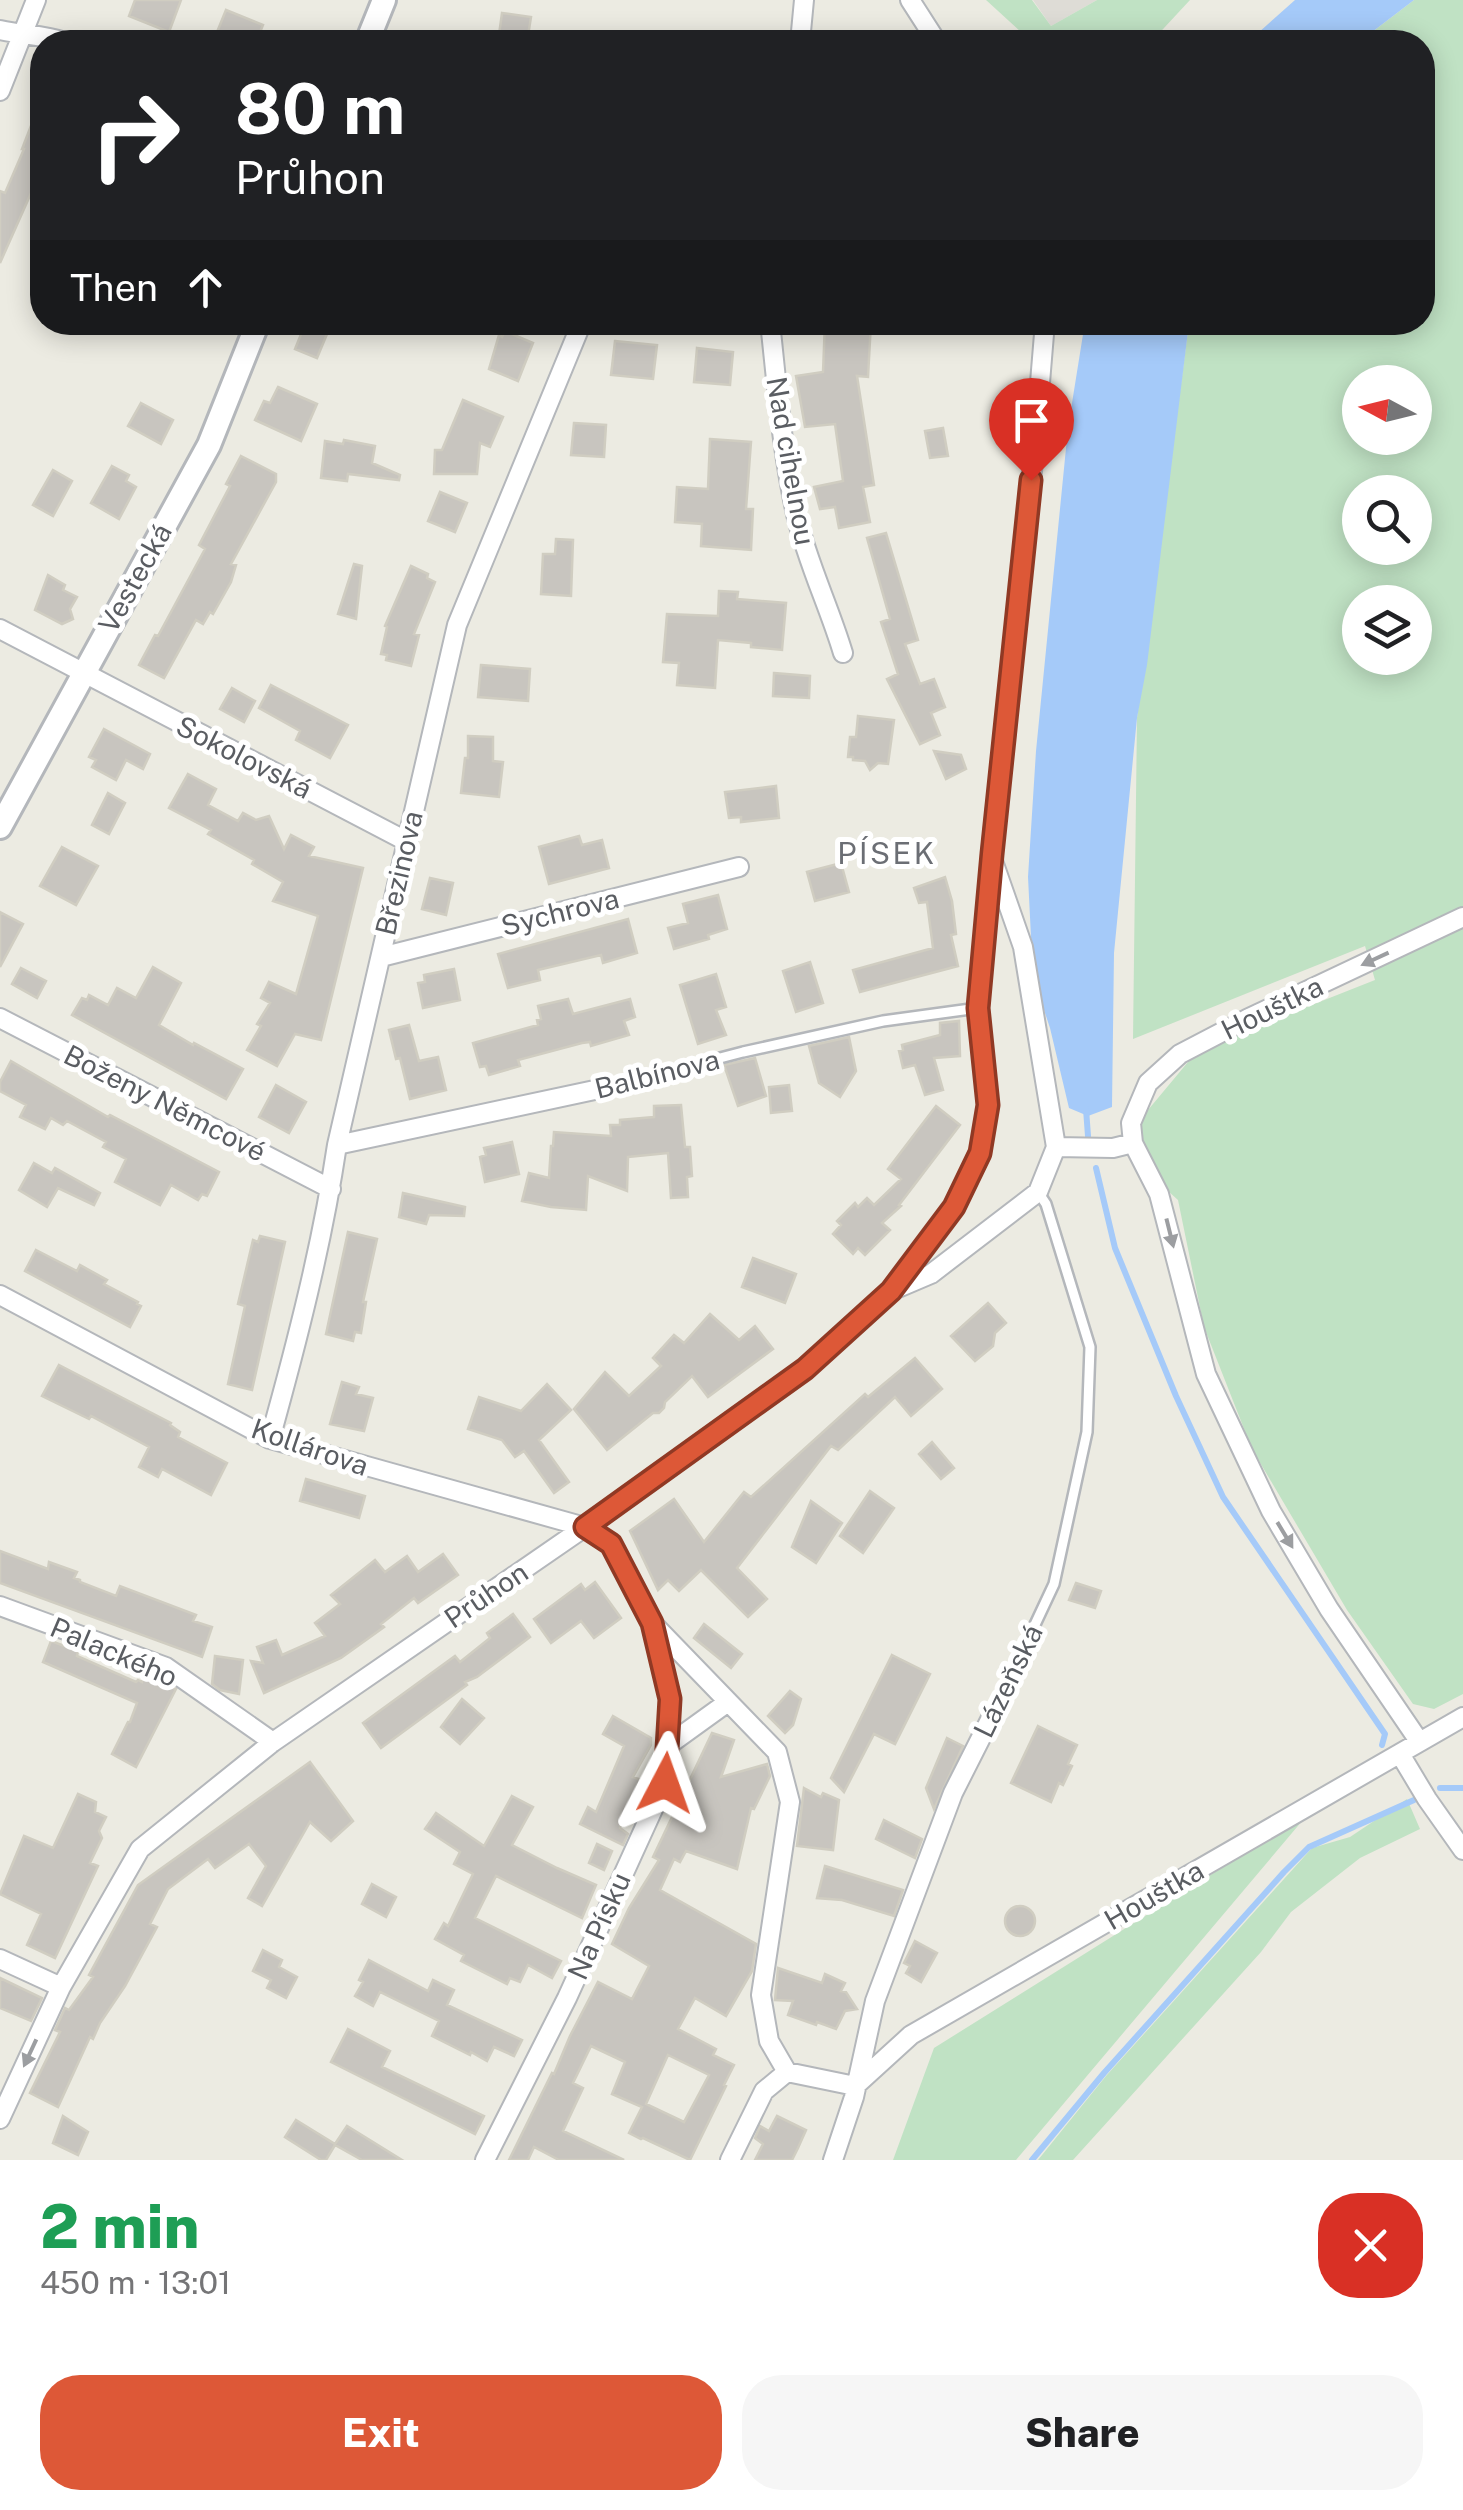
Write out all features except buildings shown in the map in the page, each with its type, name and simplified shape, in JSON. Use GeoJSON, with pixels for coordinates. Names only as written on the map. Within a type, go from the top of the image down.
{"type":"FeatureCollection","features":[{"type":"Feature","properties":{"kind":"street"},"geometry":{"type":"LineString","coordinates":[[0,91],[36,0]]}},
{"type":"Feature","properties":{"kind":"street"},"geometry":{"type":"LineString","coordinates":[[372,30],[384,0]]}},
{"type":"Feature","properties":{"kind":"street"},"geometry":{"type":"LineString","coordinates":[[801,30],[804,0]]}},
{"type":"Feature","properties":{"kind":"street"},"geometry":{"type":"LineString","coordinates":[[910,0],[929,30]]}},
{"type":"Feature","properties":{"kind":"street"},"geometry":{"type":"LineString","coordinates":[[0,30],[30,36]]}},
{"type":"Feature","properties":{"kind":"street","name":"Vestecká"},"geometry":{"type":"LineString","coordinates":[[0,827],[209,444],[253,335]]}},
{"type":"Feature","properties":{"kind":"street","name":"Březinova"},"geometry":{"type":"LineString","coordinates":[[270,1440],[298,1339],[337,1145],[456,625],[577,335]]}},
{"type":"Feature","properties":{"kind":"street","name":"Nad cihelnou"},"geometry":{"type":"LineString","coordinates":[[772,335],[796,513],[811,568],[843,653]]}},
{"type":"Feature","properties":{"kind":"street"},"geometry":{"type":"LineString","coordinates":[[891,1291],[954,1207],[980,1153],[988,1105],[978,1008],[1044,335]]}},
{"type":"Feature","properties":{"kind":"street","name":"Sokolovská"},"geometry":{"type":"LineString","coordinates":[[0,629],[406,841]]}},
{"type":"Feature","properties":{"kind":"street"},"geometry":{"type":"LineString","coordinates":[[992,854],[1023,947],[1056,1148],[1038,1192]]}},
{"type":"Feature","properties":{"kind":"street","name":"Sychrova"},"geometry":{"type":"LineString","coordinates":[[380,957],[739,866]]}},
{"type":"Feature","properties":{"kind":"street","name":"Houštka"},"geometry":{"type":"LineString","coordinates":[[1134,1143],[1131,1122],[1148,1083],[1180,1054],[1463,917]]}},
{"type":"Feature","properties":{"kind":"street","name":"Boženy Němcové"},"geometry":{"type":"LineString","coordinates":[[0,1018],[331,1189]]}},
{"type":"Feature","properties":{"kind":"street","name":"Balbínova"},"geometry":{"type":"LineString","coordinates":[[337,1145],[604,1088]]}},
{"type":"Feature","properties":{"kind":"street"},"geometry":{"type":"LineString","coordinates":[[1056,1148],[1112,1148],[1134,1143],[1160,1194],[1206,1374],[1270,1510],[1328,1609],[1419,1742]]}},
{"type":"Feature","properties":{"kind":"street","name":"Průhon"},"geometry":{"type":"LineString","coordinates":[[0,2120],[61,1987],[140,1849],[273,1742],[585,1527],[805,1369],[891,1291],[931,1274],[1038,1192]]}},
{"type":"Feature","properties":{"kind":"street","name":"Kollárova"},"geometry":{"type":"LineString","coordinates":[[0,1295],[270,1440],[585,1527]]}},
{"type":"Feature","properties":{"kind":"street","name":"Na Písku"},"geometry":{"type":"LineString","coordinates":[[486,2160],[567,1998],[665,1783],[670,1699],[652,1623],[611,1544],[585,1527]]}},
{"type":"Feature","properties":{"kind":"street","name":"Palackého"},"geometry":{"type":"LineString","coordinates":[[0,1606],[166,1667],[273,1742]]}},
{"type":"Feature","properties":{"kind":"street","name":"Na Písku"},"geometry":{"type":"LineString","coordinates":[[652,1623],[777,1752],[790,1802],[761,1995],[769,2041],[786,2072]]}},
{"type":"Feature","properties":{"kind":"street"},"geometry":{"type":"LineString","coordinates":[[668,1746],[728,1702]]}},
{"type":"Feature","properties":{"kind":"street","name":"Lázeňská"},"geometry":{"type":"LineString","coordinates":[[833,2160],[854,2097],[881,1983],[952,1793],[994,1712]]}},
{"type":"Feature","properties":{"kind":"street","name":"Houštka"},"geometry":{"type":"LineString","coordinates":[[855,2086],[911,2035],[1463,1717]]}},
{"type":"Feature","properties":{"kind":"street"},"geometry":{"type":"LineString","coordinates":[[1400,1754],[1463,1850]]}},
{"type":"Feature","properties":{"kind":"street"},"geometry":{"type":"LineString","coordinates":[[0,1959],[61,1987]]}},
{"type":"Feature","properties":{"kind":"street"},"geometry":{"type":"LineString","coordinates":[[730,2160],[764,2091],[786,2072],[855,2086]]}},
{"type":"Feature","properties":{"kind":"lane","name":"Balbínova"},"geometry":{"type":"LineString","coordinates":[[604,1088],[743,1052],[883,1022],[978,1008]]}},
{"type":"Feature","properties":{"kind":"lane","name":"Lázeňská"},"geometry":{"type":"LineString","coordinates":[[994,1712],[1054,1584],[1088,1432],[1090,1347],[1046,1204],[1038,1192]]}},
{"type":"Feature","properties":{"kind":"shaded area"},"geometry":{"type":"Polygon","coordinates":[[[1033,0],[1097,0],[1051,26],[1033,0]]]}},
{"type":"Feature","properties":{"kind":"green space"},"geometry":{"type":"Polygon","coordinates":[[[986,0],[1032,0],[1051,26],[1097,0],[1190,0],[1162,30],[1019,30],[986,0]]]}},
{"type":"Feature","properties":{"kind":"green space"},"geometry":{"type":"Polygon","coordinates":[[[1414,0],[1463,0],[1463,1694],[1434,1709],[1413,1704],[1347,1610],[1252,1449],[1204,1327],[1178,1200],[1118,1146],[1198,1050],[1375,980],[1365,946],[1133,1039],[1137,718],[1187,335],[1435,335],[1435,30],[1375,30],[1414,0]]]}},
{"type":"Feature","properties":{"kind":"green space"},"geometry":{"type":"Polygon","coordinates":[[[1407,1799],[1420,1829],[1360,1858],[1291,1912],[1261,1952],[1073,2160],[1038,2160],[1106,2076],[1312,1848],[1350,1837],[1407,1799]]]}},
{"type":"Feature","properties":{"kind":"green space"},"geometry":{"type":"Polygon","coordinates":[[[1308,1814],[1016,2160],[893,2160],[934,2048],[1308,1814]]]}},
{"type":"Feature","properties":{"kind":"water"},"geometry":{"type":"Polygon","coordinates":[[[1295,0],[1414,0],[1375,30],[1261,30],[1295,0]]]}},
{"type":"Feature","properties":{"kind":"water"},"geometry":{"type":"Polygon","coordinates":[[[1083,335],[1188,335],[1137,718],[1114,953],[1112,1107],[1088,1116],[1069,1108],[1033,977],[1028,877],[1036,751],[1068,428],[1083,335]]]}},
{"type":"Feature","properties":{"kind":"waterway"},"geometry":{"type":"LineString","coordinates":[[1086,1109],[1088,1136]]}},
{"type":"Feature","properties":{"kind":"waterway"},"geometry":{"type":"LineString","coordinates":[[1096,1168],[1115,1248],[1223,1497],[1385,1734],[1382,1745]]}},
{"type":"Feature","properties":{"kind":"waterway"},"geometry":{"type":"LineString","coordinates":[[1440,1788],[1463,1788]]}},
{"type":"Feature","properties":{"kind":"waterway"},"geometry":{"type":"LineString","coordinates":[[1032,2160],[1104,2073],[1309,1847],[1414,1800]]}},
{"type":"Feature","properties":{"kind":"district","name":"PÍSEK"},"geometry":{"type":"Point","coordinates":[887,854]}},
{"type":"Feature","properties":{"kind":"route"},"geometry":{"type":"LineString","coordinates":[[665,1783],[670,1699],[652,1623],[611,1544],[585,1527],[805,1369],[891,1291],[954,1207],[980,1153],[988,1105],[978,1008],[1031,480]]}}]}
